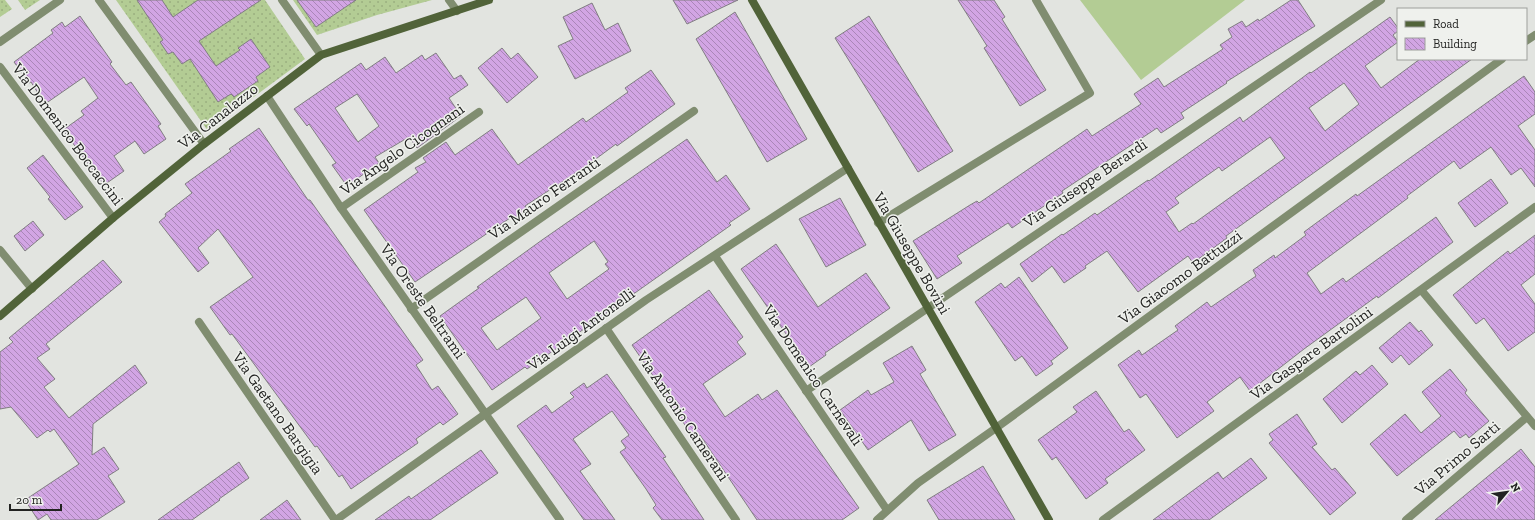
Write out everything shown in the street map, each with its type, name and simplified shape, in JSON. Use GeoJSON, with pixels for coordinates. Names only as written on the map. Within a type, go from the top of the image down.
{"type":"FeatureCollection","features":[{"type":"Feature","properties":{"kind":"street"},"geometry":{"type":"LineString","coordinates":[[0,42],[60,0]]}},
{"type":"Feature","properties":{"kind":"street"},"geometry":{"type":"LineString","coordinates":[[99,0],[204,144]]}},
{"type":"Feature","properties":{"kind":"street"},"geometry":{"type":"LineString","coordinates":[[282,0],[321,55]]}},
{"type":"Feature","properties":{"kind":"street"},"geometry":{"type":"LineString","coordinates":[[449,0],[457,12]]}},
{"type":"Feature","properties":{"kind":"street","name":"Via Canalazzo"},"geometry":{"type":"LineString","coordinates":[[0,316],[113,218],[204,144],[321,55],[457,12],[489,0]]}},
{"type":"Feature","properties":{"kind":"street","name":"Via Giuseppe Bovini"},"geometry":{"type":"LineString","coordinates":[[752,0],[1049,520]]}},
{"type":"Feature","properties":{"kind":"street"},"geometry":{"type":"LineString","coordinates":[[878,223],[1090,93],[1036,0]]}},
{"type":"Feature","properties":{"kind":"street","name":"Via Giuseppe Berardi"},"geometry":{"type":"LineString","coordinates":[[806,391],[927,307],[1381,0]]}},
{"type":"Feature","properties":{"kind":"street","name":"Via Giacomo Battuzzi"},"geometry":{"type":"LineString","coordinates":[[877,520],[918,483],[996,428],[1501,60]]}},
{"type":"Feature","properties":{"kind":"street","name":"Via Domenico Boccaccini"},"geometry":{"type":"LineString","coordinates":[[0,67],[113,218]]}},
{"type":"Feature","properties":{"kind":"street","name":"Via Oreste Beltrami"},"geometry":{"type":"LineString","coordinates":[[266,96],[411,309],[560,520]]}},
{"type":"Feature","properties":{"kind":"street","name":"Via Mauro Ferranti"},"geometry":{"type":"LineString","coordinates":[[411,309],[694,111]]}},
{"type":"Feature","properties":{"kind":"street","name":"Via Angelo Cicognani"},"geometry":{"type":"LineString","coordinates":[[341,208],[478,112]]}},
{"type":"Feature","properties":{"kind":"street","name":"Via Luigi Antonelli"},"geometry":{"type":"LineString","coordinates":[[335,520],[646,300],[848,168]]}},
{"type":"Feature","properties":{"kind":"street","name":"Via Gaspare Bartolini"},"geometry":{"type":"LineString","coordinates":[[1103,520],[1422,291],[1535,207]]}},
{"type":"Feature","properties":{"kind":"street"},"geometry":{"type":"LineString","coordinates":[[0,250],[32,289]]}},
{"type":"Feature","properties":{"kind":"street","name":"Via Domenico Carnevali"},"geometry":{"type":"LineString","coordinates":[[715,256],[887,510]]}},
{"type":"Feature","properties":{"kind":"street"},"geometry":{"type":"LineString","coordinates":[[1422,291],[1535,426]]}},
{"type":"Feature","properties":{"kind":"street","name":"Via Gaetano Bargigia"},"geometry":{"type":"LineString","coordinates":[[199,322],[335,520]]}},
{"type":"Feature","properties":{"kind":"street","name":"Via Antonio Camerani"},"geometry":{"type":"LineString","coordinates":[[606,328],[736,520]]}},
{"type":"Feature","properties":{"kind":"street","name":"Via Primo Sarti"},"geometry":{"type":"LineString","coordinates":[[1406,520],[1527,417]]}},
{"type":"Feature","properties":{"kind":"green space"},"geometry":{"type":"Polygon","coordinates":[[[0,0],[5,0],[12,9],[0,17],[0,0]]]}},
{"type":"Feature","properties":{"kind":"green space"},"geometry":{"type":"Polygon","coordinates":[[[18,0],[40,0],[25,10],[18,0]]]}},
{"type":"Feature","properties":{"kind":"green space"},"geometry":{"type":"Polygon","coordinates":[[[116,0],[265,0],[305,59],[208,131],[116,0]]]}},
{"type":"Feature","properties":{"kind":"green space"},"geometry":{"type":"Polygon","coordinates":[[[293,0],[432,0],[377,15],[317,35],[293,0]]]}},
{"type":"Feature","properties":{"kind":"green space"},"geometry":{"type":"Polygon","coordinates":[[[1080,0],[1245,0],[1141,80],[1080,0]]]}},
{"type":"Feature","properties":{"kind":"building"},"geometry":{"type":"Polygon","coordinates":[[[137,0],[162,0],[173,17],[198,0],[261,0],[199,41],[216,66],[240,50],[238,48],[251,39],[270,67],[256,77],[258,81],[234,97],[231,94],[218,102],[190,59],[182,64],[173,52],[168,54],[160,42],[163,40],[137,0]]]}},
{"type":"Feature","properties":{"kind":"building"},"geometry":{"type":"Polygon","coordinates":[[[297,0],[356,0],[316,27],[297,0]]]}},
{"type":"Feature","properties":{"kind":"building"},"geometry":{"type":"Polygon","coordinates":[[[673,0],[738,0],[687,24],[673,0]]]}},
{"type":"Feature","properties":{"kind":"building"},"geometry":{"type":"Polygon","coordinates":[[[958,0],[994,0],[1005,17],[1002,19],[1046,90],[1020,106],[984,48],[987,46],[958,0]]]}},
{"type":"Feature","properties":{"kind":"building"},"geometry":{"type":"Polygon","coordinates":[[[1291,0],[1298,0],[1315,26],[1226,82],[1227,83],[1181,113],[1184,118],[1161,133],[1157,128],[1062,191],[1063,193],[1012,228],[1008,223],[957,256],[962,263],[937,279],[913,241],[970,205],[977,201],[979,203],[1087,129],[1092,136],[1141,104],[1134,94],[1158,78],[1164,87],[1223,49],[1220,45],[1232,37],[1228,29],[1242,21],[1246,27],[1258,19],[1259,21],[1291,0]]]}},
{"type":"Feature","properties":{"kind":"building"},"geometry":{"type":"Polygon","coordinates":[[[592,3],[605,30],[618,23],[631,51],[575,79],[558,46],[573,39],[563,17],[592,3]]]}},
{"type":"Feature","properties":{"kind":"building"},"geometry":{"type":"Polygon","coordinates":[[[735,12],[807,139],[767,162],[696,39],[735,12]]]}},
{"type":"Feature","properties":{"kind":"building"},"geometry":{"type":"Polygon","coordinates":[[[80,16],[112,62],[110,64],[126,85],[131,82],[161,124],[158,126],[166,139],[144,154],[135,141],[114,156],[124,171],[104,185],[63,130],[84,115],[81,111],[98,98],[84,77],[45,104],[31,82],[29,83],[14,62],[53,33],[51,30],[62,22],[65,27],[80,16]]]}},
{"type":"Feature","properties":{"kind":"building"},"geometry":{"type":"Polygon","coordinates":[[[869,16],[953,151],[918,172],[835,38],[869,16]]]}},
{"type":"Feature","properties":{"kind":"building"},"geometry":{"type":"Polygon","coordinates":[[[1390,17],[1397,27],[1397,32],[1393,35],[1397,43],[1365,66],[1381,88],[1419,60],[1471,60],[1226,236],[1227,238],[1193,263],[1188,256],[1138,292],[1107,251],[1064,283],[1052,266],[1032,282],[1020,264],[1062,234],[1063,235],[1095,213],[1097,215],[1148,180],[1149,181],[1240,117],[1243,122],[1310,72],[1311,73],[1390,17]],[[1344,83],[1309,108],[1325,131],[1359,104],[1344,83]],[[1270,137],[1222,171],[1219,167],[1175,198],[1179,203],[1166,212],[1179,232],[1192,223],[1193,224],[1285,158],[1270,137]]]}},
{"type":"Feature","properties":{"kind":"building"},"geometry":{"type":"Polygon","coordinates":[[[502,48],[511,59],[518,53],[538,77],[507,103],[478,68],[502,48]]]}},
{"type":"Feature","properties":{"kind":"building"},"geometry":{"type":"Polygon","coordinates":[[[436,53],[454,79],[461,75],[468,85],[449,98],[461,116],[417,148],[409,137],[375,157],[379,163],[347,186],[332,165],[336,163],[309,124],[307,126],[294,109],[361,63],[366,70],[385,57],[396,73],[422,55],[425,60],[436,53]],[[357,94],[335,108],[358,142],[379,126],[357,94]]]}},
{"type":"Feature","properties":{"kind":"building"},"geometry":{"type":"Polygon","coordinates":[[[651,70],[675,104],[617,146],[616,144],[585,167],[525,206],[528,210],[515,219],[513,216],[415,282],[364,210],[418,172],[415,168],[426,162],[423,158],[446,142],[455,155],[492,129],[518,165],[583,118],[586,122],[628,92],[625,88],[651,70]]]}},
{"type":"Feature","properties":{"kind":"building"},"geometry":{"type":"Polygon","coordinates":[[[1524,76],[1535,92],[1535,114],[1518,126],[1535,150],[1535,187],[1521,168],[1511,175],[1491,147],[1460,169],[1454,161],[1407,196],[1408,198],[1307,273],[1321,294],[1343,278],[1346,282],[1436,217],[1453,242],[1378,298],[1377,296],[1304,349],[1250,391],[1240,377],[1207,402],[1214,411],[1177,438],[1146,394],[1140,398],[1118,365],[1139,350],[1142,355],[1178,330],[1175,326],[1207,302],[1211,307],[1256,276],[1253,270],[1274,255],[1275,258],[1306,235],[1304,232],[1323,218],[1356,194],[1357,196],[1524,76]]]}},
{"type":"Feature","properties":{"kind":"building"},"geometry":{"type":"Polygon","coordinates":[[[259,128],[308,200],[310,200],[423,360],[416,365],[432,390],[438,386],[458,414],[443,425],[440,422],[416,439],[418,443],[351,489],[342,475],[339,477],[317,446],[315,447],[232,334],[230,335],[210,307],[253,277],[218,229],[198,248],[209,263],[198,272],[159,222],[166,216],[165,214],[192,193],[185,184],[231,151],[229,149],[259,128]]]}},
{"type":"Feature","properties":{"kind":"building"},"geometry":{"type":"Polygon","coordinates":[[[687,139],[717,182],[726,175],[750,209],[729,223],[731,225],[550,353],[527,369],[525,367],[492,390],[440,316],[542,240],[687,139]],[[594,241],[549,273],[567,299],[609,269],[605,264],[608,262],[594,241]],[[526,297],[481,328],[497,350],[541,318],[526,297]]]}},
{"type":"Feature","properties":{"kind":"building"},"geometry":{"type":"Polygon","coordinates":[[[43,155],[83,207],[65,220],[48,199],[50,197],[27,168],[43,155]]]}},
{"type":"Feature","properties":{"kind":"building"},"geometry":{"type":"Polygon","coordinates":[[[1491,179],[1508,203],[1475,227],[1458,203],[1491,179]]]}},
{"type":"Feature","properties":{"kind":"building"},"geometry":{"type":"Polygon","coordinates":[[[840,198],[866,245],[826,267],[799,219],[840,198]]]}},
{"type":"Feature","properties":{"kind":"building"},"geometry":{"type":"Polygon","coordinates":[[[33,221],[44,235],[25,251],[14,236],[33,221]]]}},
{"type":"Feature","properties":{"kind":"building"},"geometry":{"type":"Polygon","coordinates":[[[1535,235],[1535,274],[1521,285],[1535,304],[1535,332],[1508,351],[1484,318],[1476,324],[1453,295],[1508,251],[1510,254],[1535,235]]]}},
{"type":"Feature","properties":{"kind":"building"},"geometry":{"type":"Polygon","coordinates":[[[776,244],[818,307],[866,273],[890,308],[825,353],[826,355],[809,367],[741,269],[776,244]]]}},
{"type":"Feature","properties":{"kind":"building"},"geometry":{"type":"Polygon","coordinates":[[[103,260],[122,282],[46,344],[50,349],[37,358],[55,379],[44,387],[69,418],[135,365],[147,383],[93,424],[92,455],[104,447],[119,469],[108,476],[125,502],[97,520],[51,520],[47,514],[38,520],[25,500],[79,464],[54,429],[50,432],[48,430],[37,438],[11,407],[0,409],[0,352],[13,342],[9,338],[103,260]]]}},
{"type":"Feature","properties":{"kind":"building"},"geometry":{"type":"Polygon","coordinates":[[[1019,277],[1068,348],[1051,361],[1053,364],[1036,376],[1022,356],[1015,361],[975,302],[1001,283],[1005,288],[1019,277]]]}},
{"type":"Feature","properties":{"kind":"building"},"geometry":{"type":"Polygon","coordinates":[[[709,290],[743,337],[737,342],[746,354],[703,384],[725,417],[758,394],[762,400],[777,390],[859,508],[842,520],[757,520],[700,435],[695,439],[654,382],[656,380],[632,345],[709,290]]]}},
{"type":"Feature","properties":{"kind":"building"},"geometry":{"type":"Polygon","coordinates":[[[1410,322],[1419,332],[1421,330],[1433,345],[1409,365],[1401,355],[1392,363],[1379,348],[1410,322]]]}},
{"type":"Feature","properties":{"kind":"building"},"geometry":{"type":"Polygon","coordinates":[[[912,346],[926,370],[920,374],[956,435],[929,451],[911,420],[868,450],[840,410],[868,390],[871,395],[894,382],[883,363],[912,346]]]}},
{"type":"Feature","properties":{"kind":"building"},"geometry":{"type":"Polygon","coordinates":[[[1372,365],[1388,384],[1342,423],[1323,399],[1356,371],[1360,375],[1372,365]]]}},
{"type":"Feature","properties":{"kind":"building"},"geometry":{"type":"Polygon","coordinates":[[[1450,369],[1467,390],[1465,393],[1489,421],[1469,438],[1466,434],[1460,438],[1454,431],[1397,476],[1370,444],[1405,414],[1421,433],[1441,416],[1422,392],[1450,369]]]}},
{"type":"Feature","properties":{"kind":"building"},"geometry":{"type":"Polygon","coordinates":[[[607,374],[666,457],[663,458],[704,520],[662,520],[653,508],[656,505],[620,452],[626,448],[621,441],[629,435],[612,411],[573,439],[591,464],[580,471],[615,520],[584,520],[517,426],[546,405],[552,413],[574,397],[570,393],[584,383],[587,388],[607,374]]]}},
{"type":"Feature","properties":{"kind":"building"},"geometry":{"type":"Polygon","coordinates":[[[1096,391],[1124,432],[1129,429],[1145,450],[1105,479],[1108,483],[1086,499],[1056,457],[1052,460],[1038,440],[1077,412],[1073,407],[1096,391]]]}},
{"type":"Feature","properties":{"kind":"building"},"geometry":{"type":"Polygon","coordinates":[[[1297,414],[1317,444],[1312,447],[1332,470],[1335,468],[1356,493],[1330,515],[1269,443],[1273,440],[1269,434],[1297,414]]]}},
{"type":"Feature","properties":{"kind":"building"},"geometry":{"type":"Polygon","coordinates":[[[1521,449],[1535,467],[1535,520],[1435,520],[1521,449]]]}},
{"type":"Feature","properties":{"kind":"building"},"geometry":{"type":"Polygon","coordinates":[[[481,450],[498,473],[430,520],[375,520],[409,496],[411,499],[481,450]]]}},
{"type":"Feature","properties":{"kind":"building"},"geometry":{"type":"Polygon","coordinates":[[[1251,458],[1267,478],[1209,520],[1153,520],[1218,472],[1223,479],[1251,458]]]}},
{"type":"Feature","properties":{"kind":"building"},"geometry":{"type":"Polygon","coordinates":[[[239,462],[249,478],[219,499],[220,500],[192,520],[158,520],[239,462]]]}},
{"type":"Feature","properties":{"kind":"building"},"geometry":{"type":"Polygon","coordinates":[[[983,466],[1015,520],[939,520],[927,500],[983,466]]]}},
{"type":"Feature","properties":{"kind":"building"},"geometry":{"type":"Polygon","coordinates":[[[287,500],[301,520],[260,520],[287,500]]]}}]}
